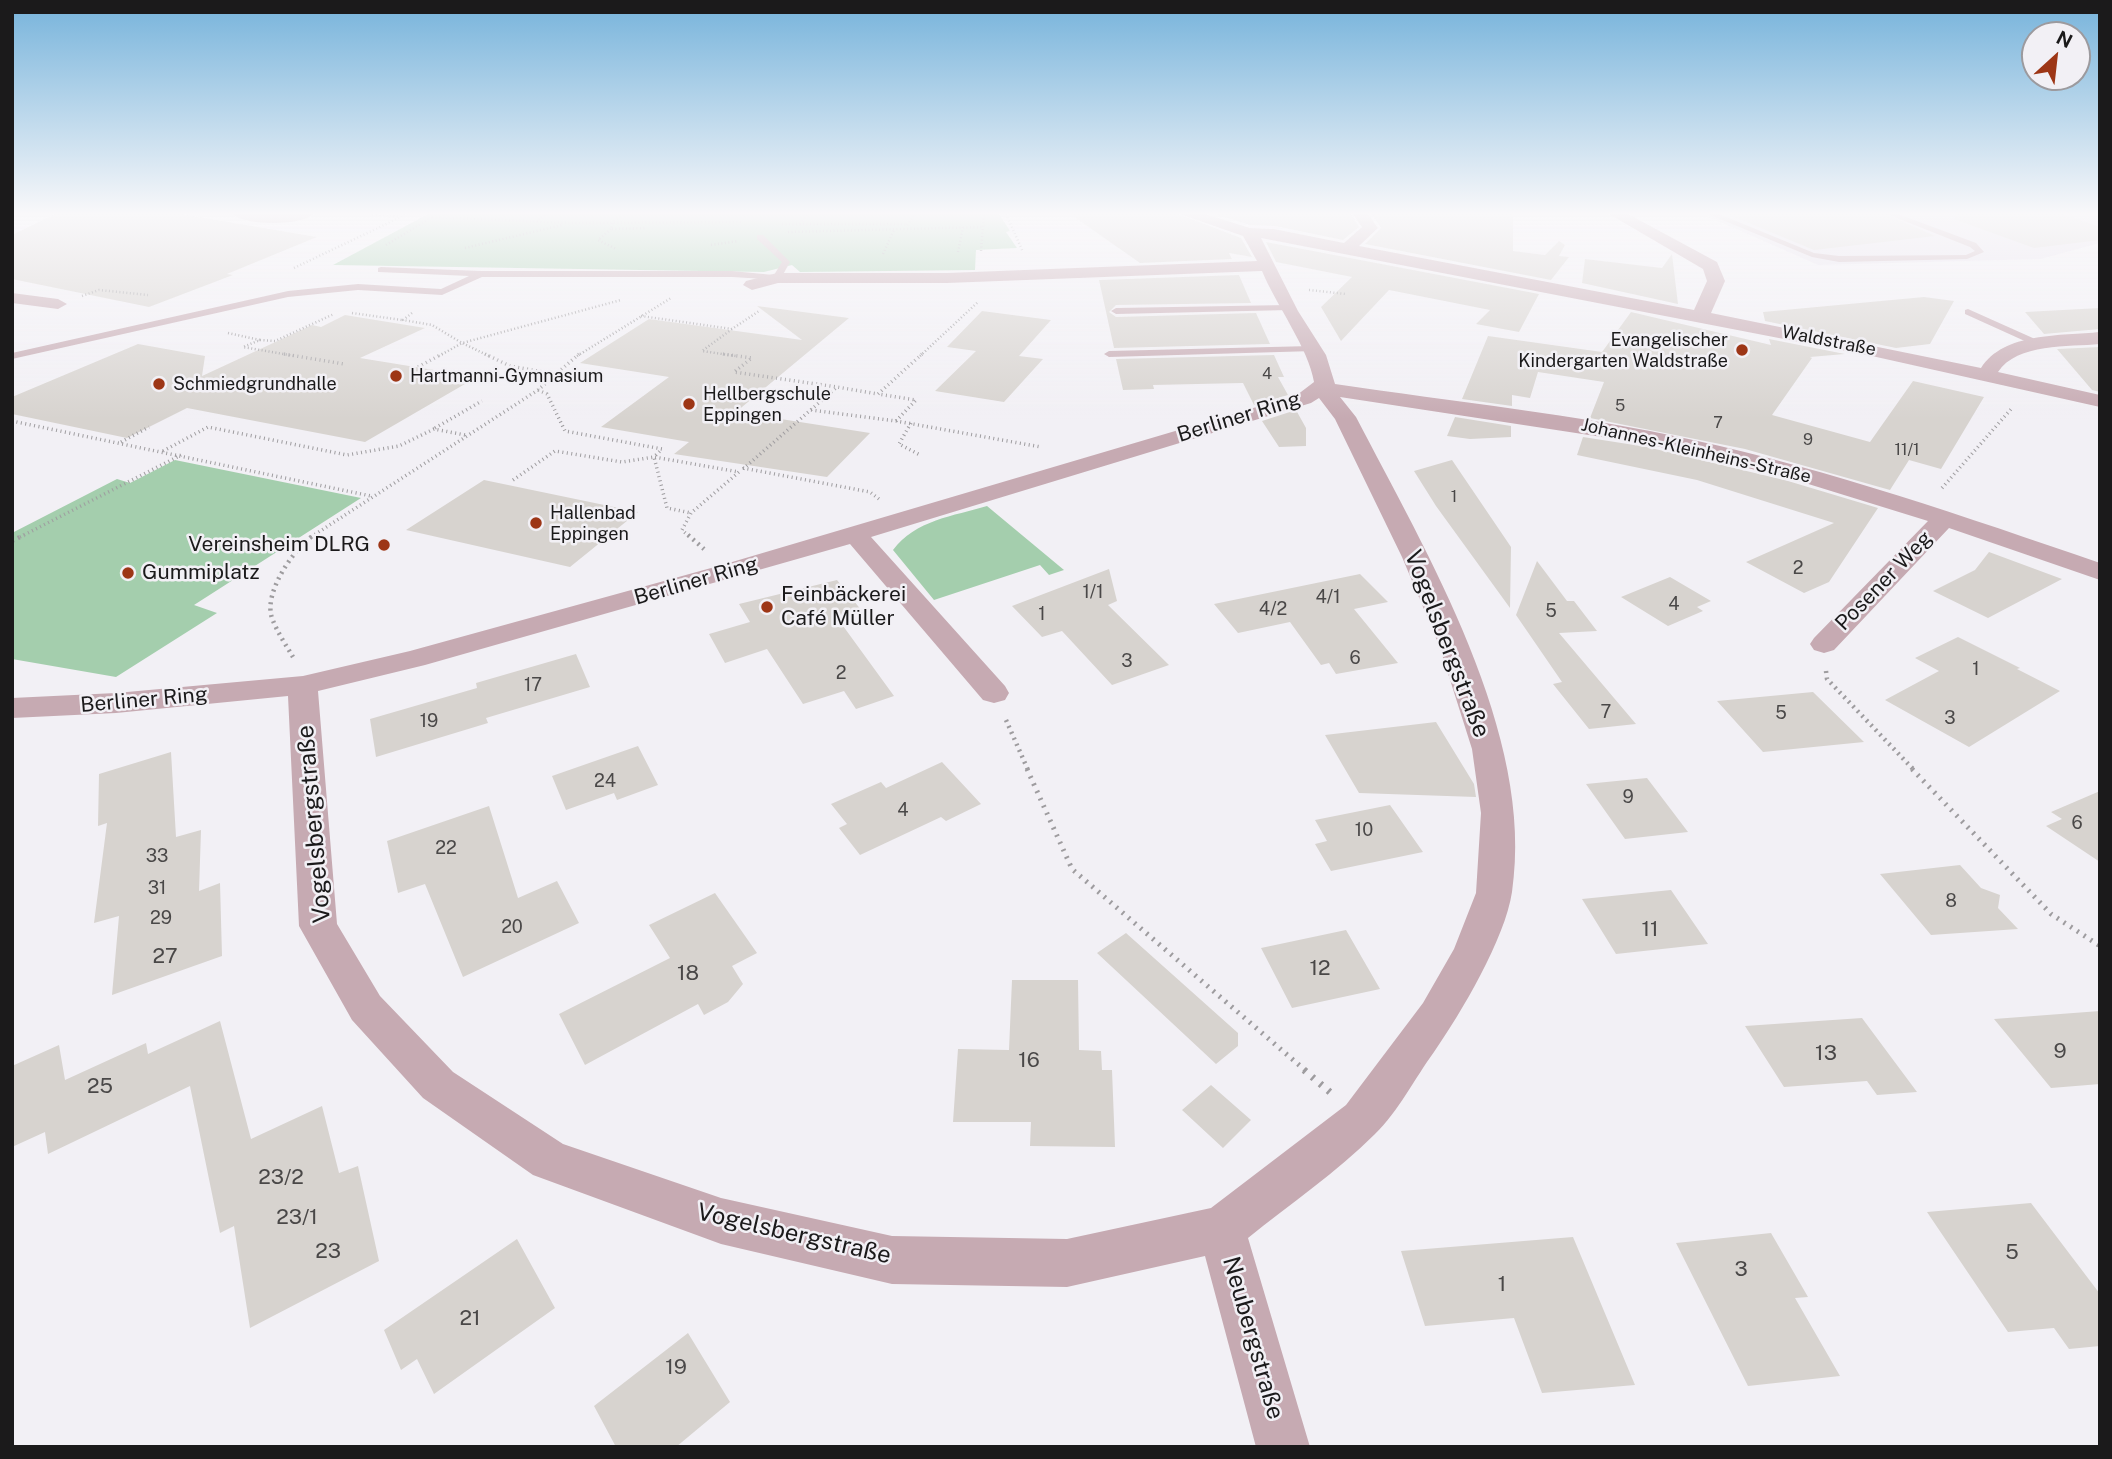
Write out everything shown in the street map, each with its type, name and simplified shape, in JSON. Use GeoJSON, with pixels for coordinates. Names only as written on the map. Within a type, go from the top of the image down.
{"type":"FeatureCollection","features":[{"type":"Feature","properties":{"kind":"street"},"geometry":{"type":"LineString","coordinates":[[752,285],[762,282]]}},
{"type":"Feature","properties":{"kind":"street","name":"Berliner Ring"},"geometry":{"type":"LineString","coordinates":[[12,708],[116,704],[303,685],[446,652],[731,571],[1082,463],[1304,399],[1321,388],[1324,379],[1276,282]]}},
{"type":"Feature","properties":{"kind":"street","name":"Waldstraße"},"geometry":{"type":"LineString","coordinates":[[1524,282],[1987,374],[2100,401]]}},
{"type":"Feature","properties":{"kind":"street"},"geometry":{"type":"LineString","coordinates":[[1700,316],[1716,282]]}},
{"type":"Feature","properties":{"kind":"street"},"geometry":{"type":"LineString","coordinates":[[12,298],[58,304]]}},
{"type":"Feature","properties":{"kind":"street"},"geometry":{"type":"LineString","coordinates":[[1987,374],[1996,360],[2025,346],[2100,338]]}},
{"type":"Feature","properties":{"kind":"street","name":"Johannes-Kleinheins-Straße"},"geometry":{"type":"LineString","coordinates":[[1321,388],[1515,414],[1694,447],[1816,477],[2100,572]]}},
{"type":"Feature","properties":{"kind":"street","name":"Vogelsbergstraße"},"geometry":{"type":"LineString","coordinates":[[303,685],[318,926],[366,1008],[438,1085],[549,1160],[721,1221],[892,1260],[1067,1263],[1222,1229],[1361,1119],[1437,1015],[1472,953],[1494,893],[1498,813],[1488,749],[1453,645],[1415,557],[1345,417],[1321,388]]}},
{"type":"Feature","properties":{"kind":"street","name":"Posener Weg"},"geometry":{"type":"LineString","coordinates":[[1824,644],[1932,515]]}},
{"type":"Feature","properties":{"kind":"street"},"geometry":{"type":"LineString","coordinates":[[855,534],[995,693]]}},
{"type":"Feature","properties":{"kind":"street","name":"Neubergstraße"},"geometry":{"type":"LineString","coordinates":[[1222,1229],[1283,1447]]}},
{"type":"Feature","properties":{"kind":"lane"},"geometry":{"type":"LineString","coordinates":[[12,356],[288,294],[358,287],[442,292],[463,282]]}},
{"type":"Feature","properties":{"kind":"lane"},"geometry":{"type":"LineString","coordinates":[[1116,311],[1287,308]]}},
{"type":"Feature","properties":{"kind":"lane"},"geometry":{"type":"LineString","coordinates":[[1968,312],[2041,345]]}},
{"type":"Feature","properties":{"kind":"lane"},"geometry":{"type":"LineString","coordinates":[[1109,354],[1311,349]]}},
{"type":"Feature","properties":{"kind":"path"},"geometry":{"type":"LineString","coordinates":[[303,685],[314,660],[297,663],[286,649],[271,616],[274,588],[300,544],[538,390],[580,353],[698,282]]}},
{"type":"Feature","properties":{"kind":"path"},"geometry":{"type":"LineString","coordinates":[[800,282],[702,351],[752,358],[734,372],[916,400],[895,421]]}},
{"type":"Feature","properties":{"kind":"path"},"geometry":{"type":"LineString","coordinates":[[878,394],[985,296],[983,282]]}},
{"type":"Feature","properties":{"kind":"path"},"geometry":{"type":"LineString","coordinates":[[58,304],[99,290],[148,295]]}},
{"type":"Feature","properties":{"kind":"path"},"geometry":{"type":"LineString","coordinates":[[403,320],[442,292]]}},
{"type":"Feature","properties":{"kind":"path"},"geometry":{"type":"LineString","coordinates":[[418,367],[462,343],[622,300]]}},
{"type":"Feature","properties":{"kind":"path"},"geometry":{"type":"LineString","coordinates":[[224,332],[275,341],[340,311],[432,325],[510,366],[554,374]]}},
{"type":"Feature","properties":{"kind":"path"},"geometry":{"type":"LineString","coordinates":[[641,316],[732,329]]}},
{"type":"Feature","properties":{"kind":"path"},"geometry":{"type":"LineString","coordinates":[[260,340],[243,347],[344,364]]}},
{"type":"Feature","properties":{"kind":"path"},"geometry":{"type":"LineString","coordinates":[[1932,515],[2025,394],[2028,384]]}},
{"type":"Feature","properties":{"kind":"path"},"geometry":{"type":"LineString","coordinates":[[731,571],[682,530],[691,513],[837,387]]}},
{"type":"Feature","properties":{"kind":"path"},"geometry":{"type":"LineString","coordinates":[[538,390],[547,394],[565,431],[662,449],[654,457]]}},
{"type":"Feature","properties":{"kind":"path"},"geometry":{"type":"LineString","coordinates":[[163,452],[208,427],[347,455],[399,446],[482,401]]}},
{"type":"Feature","properties":{"kind":"path"},"geometry":{"type":"LineString","coordinates":[[811,410],[895,421],[1067,452],[1082,463]]}},
{"type":"Feature","properties":{"kind":"path"},"geometry":{"type":"LineString","coordinates":[[12,421],[372,496]]}},
{"type":"Feature","properties":{"kind":"path"},"geometry":{"type":"LineString","coordinates":[[911,424],[899,444],[920,455]]}},
{"type":"Feature","properties":{"kind":"path"},"geometry":{"type":"LineString","coordinates":[[120,442],[149,427]]}},
{"type":"Feature","properties":{"kind":"path"},"geometry":{"type":"LineString","coordinates":[[434,429],[466,435]]}},
{"type":"Feature","properties":{"kind":"path"},"geometry":{"type":"LineString","coordinates":[[513,480],[555,451],[622,462],[654,457],[739,472]]}},
{"type":"Feature","properties":{"kind":"path"},"geometry":{"type":"LineString","coordinates":[[12,541],[182,455]]}},
{"type":"Feature","properties":{"kind":"path"},"geometry":{"type":"LineString","coordinates":[[654,457],[667,508],[691,513]]}},
{"type":"Feature","properties":{"kind":"path"},"geometry":{"type":"LineString","coordinates":[[743,468],[870,492]]}},
{"type":"Feature","properties":{"kind":"path"},"geometry":{"type":"LineString","coordinates":[[1824,644],[1827,680],[2051,914],[2100,946]]}},
{"type":"Feature","properties":{"kind":"path"},"geometry":{"type":"LineString","coordinates":[[995,693],[1072,869],[1361,1119]]}},
{"type":"Feature","properties":{"kind":"green space","name":"Gummiplatz"},"geometry":{"type":"Polygon","coordinates":[[[175,460],[361,498],[194,605],[217,613],[116,677],[12,659],[12,533],[117,479],[130,483],[175,460]]]}},
{"type":"Feature","properties":{"kind":"green space"},"geometry":{"type":"Polygon","coordinates":[[[987,506],[1064,570],[1049,575],[1040,565],[934,600],[893,550],[912,532],[936,520],[987,506]]]}},
{"type":"Feature","properties":{"kind":"building"},"geometry":{"type":"Polygon","coordinates":[[[27,282],[214,282],[149,307],[27,282]]]}},
{"type":"Feature","properties":{"kind":"building"},"geometry":{"type":"Polygon","coordinates":[[[1099,282],[1242,282],[1251,303],[1116,305],[1109,312],[1116,317],[1256,313],[1270,344],[1114,348],[1099,282]]]}},
{"type":"Feature","properties":{"kind":"building"},"geometry":{"type":"Polygon","coordinates":[[[1347,282],[1476,282],[1539,294],[1519,332],[1476,324],[1490,310],[1389,290],[1341,341],[1321,307],[1347,282]]]}},
{"type":"Feature","properties":{"kind":"building"},"geometry":{"type":"Polygon","coordinates":[[[1675,282],[1678,304],[1582,283],[1675,282]]]}},
{"type":"Feature","properties":{"kind":"building"},"geometry":{"type":"Polygon","coordinates":[[[1924,297],[1954,301],[1930,344],[1896,348],[1765,321],[1763,312],[1924,297]]]}},
{"type":"Feature","properties":{"kind":"building"},"geometry":{"type":"Polygon","coordinates":[[[757,306],[849,318],[736,412],[870,433],[827,477],[674,454],[689,442],[601,427],[669,377],[580,363],[649,319],[802,340],[757,306]]]}},
{"type":"Feature","properties":{"kind":"building"},"geometry":{"type":"Polygon","coordinates":[[[2100,308],[2100,329],[2044,334],[2025,312],[2100,308]]]}},
{"type":"Feature","properties":{"kind":"building"},"geometry":{"type":"Polygon","coordinates":[[[982,311],[1051,320],[1019,356],[1043,359],[1004,402],[935,391],[976,351],[947,347],[982,311]]]}},
{"type":"Feature","properties":{"kind":"building"},"geometry":{"type":"Polygon","coordinates":[[[1631,312],[1771,345],[1769,339],[1845,354],[1810,357],[1812,358],[1772,415],[1870,442],[1913,381],[1984,397],[1941,469],[1909,460],[1890,490],[1745,449],[1590,418],[1604,382],[1538,372],[1530,398],[1512,395],[1512,406],[1462,399],[1488,336],[1602,352],[1631,312]]]}},
{"type":"Feature","properties":{"kind":"building"},"geometry":{"type":"Polygon","coordinates":[[[345,315],[425,328],[360,358],[477,377],[365,442],[187,408],[127,438],[12,414],[12,397],[138,344],[205,356],[202,376],[312,325],[321,327],[345,315]]]}},
{"type":"Feature","properties":{"kind":"building"},"geometry":{"type":"Polygon","coordinates":[[[2100,347],[2100,392],[2092,390],[2057,349],[2100,347]]]}},
{"type":"Feature","properties":{"kind":"building"},"geometry":{"type":"Polygon","coordinates":[[[1274,355],[1284,377],[1278,377],[1288,395],[1254,405],[1243,383],[1153,385],[1154,389],[1123,390],[1116,359],[1274,355]]]}},
{"type":"Feature","properties":{"kind":"building"},"geometry":{"type":"Polygon","coordinates":[[[1296,410],[1306,428],[1306,446],[1279,447],[1262,421],[1296,410]]]}},
{"type":"Feature","properties":{"kind":"building"},"geometry":{"type":"Polygon","coordinates":[[[1455,417],[1511,426],[1511,437],[1470,439],[1447,436],[1455,417]]]}},
{"type":"Feature","properties":{"kind":"building"},"geometry":{"type":"Polygon","coordinates":[[[1583,437],[1647,447],[1788,481],[1878,508],[1829,582],[1804,593],[1746,562],[1834,523],[1697,480],[1577,455],[1583,437]]]}},
{"type":"Feature","properties":{"kind":"building"},"geometry":{"type":"Polygon","coordinates":[[[1452,460],[1511,547],[1510,608],[1414,471],[1452,460]]]}},
{"type":"Feature","properties":{"kind":"building","name":"Hallenbad Eppingen"},"geometry":{"type":"Polygon","coordinates":[[[484,480],[638,512],[570,567],[406,530],[484,480]]]}},
{"type":"Feature","properties":{"kind":"building"},"geometry":{"type":"Polygon","coordinates":[[[1989,552],[2062,579],[1988,618],[1933,591],[1975,570],[1989,552]]]}},
{"type":"Feature","properties":{"kind":"building"},"geometry":{"type":"Polygon","coordinates":[[[1537,561],[1567,601],[1574,601],[1597,631],[1559,633],[1636,724],[1589,729],[1553,684],[1562,682],[1516,615],[1537,561]]]}},
{"type":"Feature","properties":{"kind":"building"},"geometry":{"type":"Polygon","coordinates":[[[1109,569],[1117,601],[1108,605],[1169,665],[1112,685],[1062,631],[1042,637],[1012,606],[1109,569]]]}},
{"type":"Feature","properties":{"kind":"building"},"geometry":{"type":"Polygon","coordinates":[[[1360,574],[1388,602],[1354,609],[1398,663],[1336,674],[1329,663],[1321,665],[1290,622],[1238,633],[1214,604],[1360,574]]]}},
{"type":"Feature","properties":{"kind":"building"},"geometry":{"type":"Polygon","coordinates":[[[1670,577],[1711,601],[1697,607],[1703,611],[1668,626],[1621,597],[1670,577]]]}},
{"type":"Feature","properties":{"kind":"building"},"geometry":{"type":"Polygon","coordinates":[[[837,580],[862,611],[838,619],[894,696],[856,709],[844,691],[803,704],[767,649],[725,663],[709,634],[750,622],[739,604],[837,580]]]}},
{"type":"Feature","properties":{"kind":"building"},"geometry":{"type":"Polygon","coordinates":[[[1958,637],[2060,691],[1969,747],[1885,700],[1939,671],[1915,658],[1958,637]]]}},
{"type":"Feature","properties":{"kind":"building"},"geometry":{"type":"Polygon","coordinates":[[[576,654],[590,687],[486,718],[488,723],[376,757],[370,719],[477,688],[476,683],[576,654]]]}},
{"type":"Feature","properties":{"kind":"building"},"geometry":{"type":"Polygon","coordinates":[[[1813,692],[1864,742],[1763,752],[1717,701],[1813,692]]]}},
{"type":"Feature","properties":{"kind":"building"},"geometry":{"type":"Polygon","coordinates":[[[1436,722],[1474,784],[1476,797],[1359,793],[1325,735],[1436,722]]]}},
{"type":"Feature","properties":{"kind":"building"},"geometry":{"type":"Polygon","coordinates":[[[638,746],[658,785],[617,800],[614,793],[566,810],[552,776],[638,746]]]}},
{"type":"Feature","properties":{"kind":"building"},"geometry":{"type":"Polygon","coordinates":[[[171,752],[176,837],[201,830],[199,891],[220,883],[222,956],[112,995],[119,916],[94,923],[107,823],[98,826],[99,774],[171,752]]]}},
{"type":"Feature","properties":{"kind":"building"},"geometry":{"type":"Polygon","coordinates":[[[942,762],[981,804],[946,821],[941,817],[860,855],[839,828],[847,824],[831,804],[881,782],[886,788],[942,762]]]}},
{"type":"Feature","properties":{"kind":"building"},"geometry":{"type":"Polygon","coordinates":[[[1647,778],[1688,832],[1625,839],[1586,784],[1647,778]]]}},
{"type":"Feature","properties":{"kind":"building"},"geometry":{"type":"Polygon","coordinates":[[[2100,791],[2100,862],[2046,826],[2062,819],[2051,812],[2100,791]]]}},
{"type":"Feature","properties":{"kind":"building"},"geometry":{"type":"Polygon","coordinates":[[[1390,805],[1423,852],[1331,871],[1315,844],[1327,841],[1315,820],[1390,805]]]}},
{"type":"Feature","properties":{"kind":"building"},"geometry":{"type":"Polygon","coordinates":[[[489,806],[518,898],[557,881],[579,923],[463,977],[425,884],[398,893],[387,841],[489,806]]]}},
{"type":"Feature","properties":{"kind":"building"},"geometry":{"type":"Polygon","coordinates":[[[1960,865],[1981,888],[2000,895],[1998,908],[2018,929],[1931,935],[1880,874],[1960,865]]]}},
{"type":"Feature","properties":{"kind":"building"},"geometry":{"type":"Polygon","coordinates":[[[1671,890],[1708,944],[1616,954],[1582,899],[1671,890]]]}},
{"type":"Feature","properties":{"kind":"building"},"geometry":{"type":"Polygon","coordinates":[[[715,893],[757,953],[732,966],[743,984],[728,1002],[704,1015],[698,1004],[585,1065],[559,1014],[670,958],[649,925],[715,893]]]}},
{"type":"Feature","properties":{"kind":"building"},"geometry":{"type":"Polygon","coordinates":[[[1346,930],[1380,989],[1292,1008],[1261,948],[1346,930]]]}},
{"type":"Feature","properties":{"kind":"building"},"geometry":{"type":"Polygon","coordinates":[[[1126,933],[1238,1033],[1238,1046],[1216,1064],[1097,953],[1126,933]]]}},
{"type":"Feature","properties":{"kind":"building"},"geometry":{"type":"Polygon","coordinates":[[[1012,980],[1078,980],[1079,1050],[1101,1051],[1102,1070],[1112,1070],[1115,1147],[1030,1146],[1031,1122],[953,1122],[958,1049],[1009,1050],[1012,980]]]}},
{"type":"Feature","properties":{"kind":"building"},"geometry":{"type":"Polygon","coordinates":[[[2100,1011],[2100,1084],[2051,1088],[1994,1019],[2100,1011]]]}},
{"type":"Feature","properties":{"kind":"building"},"geometry":{"type":"Polygon","coordinates":[[[1862,1018],[1917,1092],[1877,1095],[1867,1081],[1784,1087],[1745,1026],[1862,1018]]]}},
{"type":"Feature","properties":{"kind":"building"},"geometry":{"type":"Polygon","coordinates":[[[220,1021],[251,1139],[322,1106],[339,1173],[358,1166],[379,1261],[250,1328],[234,1226],[220,1233],[190,1086],[48,1154],[45,1132],[12,1147],[12,1066],[59,1045],[65,1080],[146,1043],[148,1054],[220,1021]]]}},
{"type":"Feature","properties":{"kind":"building"},"geometry":{"type":"Polygon","coordinates":[[[1211,1085],[1251,1120],[1223,1148],[1182,1110],[1211,1085]]]}},
{"type":"Feature","properties":{"kind":"building"},"geometry":{"type":"Polygon","coordinates":[[[2031,1203],[2100,1294],[2100,1346],[2069,1349],[2054,1328],[2008,1332],[1927,1212],[2031,1203]]]}},
{"type":"Feature","properties":{"kind":"building"},"geometry":{"type":"Polygon","coordinates":[[[1771,1233],[1808,1297],[1795,1298],[1840,1376],[1748,1386],[1676,1243],[1771,1233]]]}},
{"type":"Feature","properties":{"kind":"building"},"geometry":{"type":"Polygon","coordinates":[[[1573,1237],[1635,1385],[1542,1393],[1514,1318],[1425,1326],[1401,1251],[1573,1237]]]}},
{"type":"Feature","properties":{"kind":"building"},"geometry":{"type":"Polygon","coordinates":[[[517,1239],[555,1308],[434,1394],[417,1359],[401,1370],[384,1330],[517,1239]]]}},
{"type":"Feature","properties":{"kind":"building"},"geometry":{"type":"Polygon","coordinates":[[[688,1333],[730,1402],[676,1447],[616,1447],[594,1406],[688,1333]]]}},
{"type":"Feature","properties":{"kind":"place","name":"Evangelischer Kindergarten Waldstraße"},"geometry":{"type":"Point","coordinates":[1742,350]}},
{"type":"Feature","properties":{"kind":"place","name":"Hartmanni-Gymnasium"},"geometry":{"type":"Point","coordinates":[396,376]}},
{"type":"Feature","properties":{"kind":"place","name":"Schmiedgrundhalle"},"geometry":{"type":"Point","coordinates":[159,384]}},
{"type":"Feature","properties":{"kind":"place","name":"Hellbergschule Eppingen"},"geometry":{"type":"Point","coordinates":[689,404]}},
{"type":"Feature","properties":{"kind":"place","name":"Hallenbad Eppingen"},"geometry":{"type":"Point","coordinates":[536,523]}},
{"type":"Feature","properties":{"kind":"place","name":"Vereinsheim DLRG"},"geometry":{"type":"Point","coordinates":[384,545]}},
{"type":"Feature","properties":{"kind":"place","name":"Gummiplatz"},"geometry":{"type":"Point","coordinates":[128,573]}},
{"type":"Feature","properties":{"kind":"place","name":"Feinbäckerei Café Müller"},"geometry":{"type":"Point","coordinates":[767,607]}}]}
